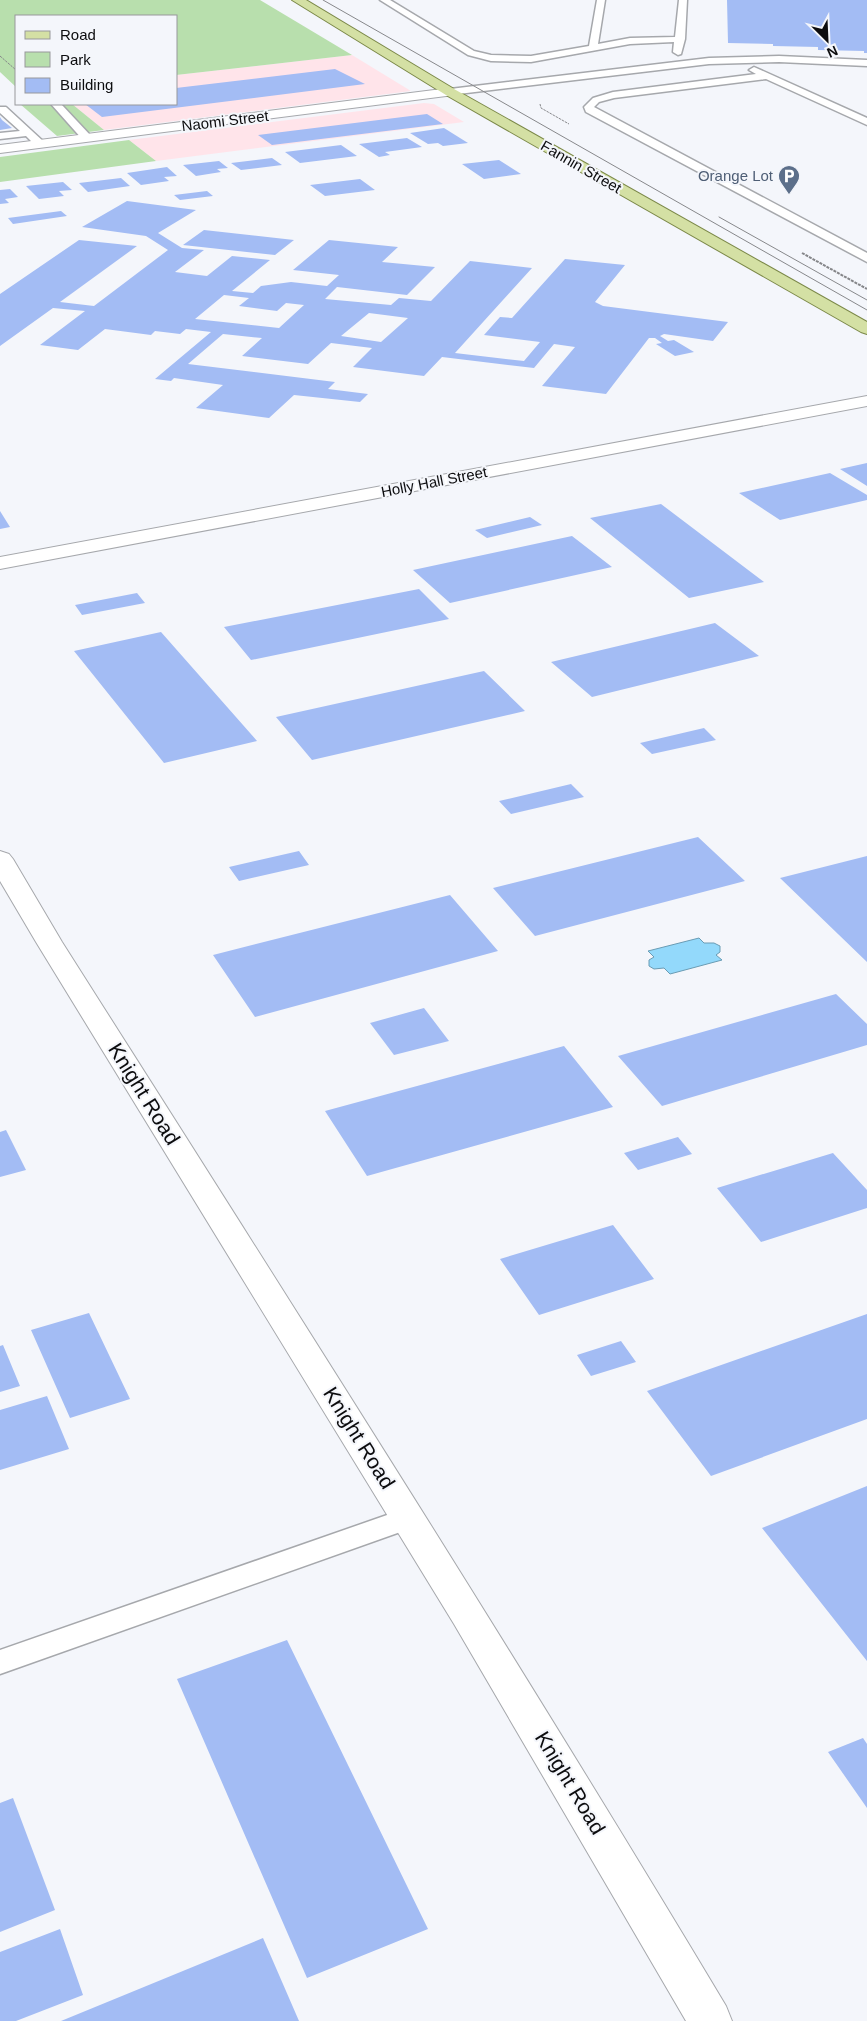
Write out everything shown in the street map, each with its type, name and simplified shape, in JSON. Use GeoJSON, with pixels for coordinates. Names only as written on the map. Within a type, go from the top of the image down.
{"type":"FeatureCollection","features":[{"type":"Feature","properties":{"kind":"main road","name":"Fannin Street"},"geometry":{"type":"LineString","coordinates":[[298,0],[450,92],[867,329]]}},
{"type":"Feature","properties":{"kind":"street","name":"Naomi Street"},"geometry":{"type":"LineString","coordinates":[[0,149],[450,92]]}},
{"type":"Feature","properties":{"kind":"street","name":"Holly Hall Street"},"geometry":{"type":"LineString","coordinates":[[0,563],[867,401]]}},
{"type":"Feature","properties":{"kind":"street","name":"Knight Road"},"geometry":{"type":"LineString","coordinates":[[0,859],[60,959],[410,1518],[710,2021]]}},
{"type":"Feature","properties":{"kind":"lane"},"geometry":{"type":"LineString","coordinates":[[384,0],[456,44],[480,56],[526,60],[631,41],[680,39]]}},
{"type":"Feature","properties":{"kind":"lane"},"geometry":{"type":"LineString","coordinates":[[593,48],[601,0]]}},
{"type":"Feature","properties":{"kind":"lane"},"geometry":{"type":"LineString","coordinates":[[677,64],[683,0]]}},
{"type":"Feature","properties":{"kind":"lane"},"geometry":{"type":"LineString","coordinates":[[450,92],[709,61],[779,60],[867,63]]}},
{"type":"Feature","properties":{"kind":"lane"},"geometry":{"type":"LineString","coordinates":[[677,64],[686,72],[806,70]]}},
{"type":"Feature","properties":{"kind":"lane"},"geometry":{"type":"LineString","coordinates":[[754,70],[867,122]]}},
{"type":"Feature","properties":{"kind":"lane"},"geometry":{"type":"LineString","coordinates":[[767,76],[613,95],[596,100],[589,107],[590,110],[867,258]]}},
{"type":"Feature","properties":{"kind":"lane"},"geometry":{"type":"LineString","coordinates":[[57,105],[87,138]]}},
{"type":"Feature","properties":{"kind":"lane"},"geometry":{"type":"LineString","coordinates":[[2,109],[40,144]]}},
{"type":"Feature","properties":{"kind":"lane"},"geometry":{"type":"LineString","coordinates":[[0,136],[28,133]]}},
{"type":"Feature","properties":{"kind":"lane"},"geometry":{"type":"LineString","coordinates":[[0,1662],[410,1518]]}},
{"type":"Feature","properties":{"kind":"path"},"geometry":{"type":"LineString","coordinates":[[0,56],[15,69]]}},
{"type":"Feature","properties":{"kind":"shaded area"},"geometry":{"type":"Polygon","coordinates":[[[352,55],[411,91],[104,130],[73,105],[178,105],[178,75],[352,55]]]}},
{"type":"Feature","properties":{"kind":"shaded area"},"geometry":{"type":"Polygon","coordinates":[[[424,103],[434,104],[464,122],[156,161],[129,140],[424,103]]]}},
{"type":"Feature","properties":{"kind":"green space"},"geometry":{"type":"Polygon","coordinates":[[[0,0],[260,0],[352,55],[178,75],[178,15],[15,15],[15,86],[0,72],[0,0]]]}},
{"type":"Feature","properties":{"kind":"green space"},"geometry":{"type":"Polygon","coordinates":[[[21,105],[73,105],[104,130],[57,136],[21,105]]]}},
{"type":"Feature","properties":{"kind":"green space"},"geometry":{"type":"Polygon","coordinates":[[[129,140],[156,161],[0,182],[0,157],[129,140]]]}},
{"type":"Feature","properties":{"kind":"water"},"geometry":{"type":"Polygon","coordinates":[[[699,938],[704,943],[714,943],[720,946],[720,952],[716,955],[722,960],[670,974],[664,968],[654,969],[649,966],[649,960],[654,957],[648,951],[699,938]]]}},
{"type":"Feature","properties":{"kind":"building"},"geometry":{"type":"Polygon","coordinates":[[[727,0],[867,0],[867,53],[864,53],[864,51],[818,50],[818,47],[728,43],[727,0]]]}},
{"type":"Feature","properties":{"kind":"building"},"geometry":{"type":"Polygon","coordinates":[[[335,69],[365,84],[102,117],[86,105],[178,105],[178,88],[335,69]]]}},
{"type":"Feature","properties":{"kind":"building"},"geometry":{"type":"Polygon","coordinates":[[[427,114],[443,124],[272,145],[258,135],[427,114]]]}},
{"type":"Feature","properties":{"kind":"building"},"geometry":{"type":"Polygon","coordinates":[[[0,117],[2,120],[12,128],[0,130],[0,117]]]}},
{"type":"Feature","properties":{"kind":"building"},"geometry":{"type":"Polygon","coordinates":[[[444,128],[468,143],[443,146],[438,143],[428,144],[410,133],[444,128]]]}},
{"type":"Feature","properties":{"kind":"building"},"geometry":{"type":"Polygon","coordinates":[[[407,138],[422,147],[385,152],[390,155],[379,157],[359,144],[407,138]]]}},
{"type":"Feature","properties":{"kind":"building"},"geometry":{"type":"Polygon","coordinates":[[[341,145],[357,156],[300,163],[285,152],[341,145]]]}},
{"type":"Feature","properties":{"kind":"building"},"geometry":{"type":"Polygon","coordinates":[[[272,158],[282,165],[241,170],[231,163],[272,158]]]}},
{"type":"Feature","properties":{"kind":"building"},"geometry":{"type":"Polygon","coordinates":[[[499,160],[521,174],[484,179],[462,164],[499,160]]]}},
{"type":"Feature","properties":{"kind":"building"},"geometry":{"type":"Polygon","coordinates":[[[219,161],[228,168],[217,169],[221,172],[196,176],[183,165],[219,161]]]}},
{"type":"Feature","properties":{"kind":"building"},"geometry":{"type":"Polygon","coordinates":[[[167,167],[177,176],[164,177],[169,181],[141,185],[127,173],[167,167]]]}},
{"type":"Feature","properties":{"kind":"building"},"geometry":{"type":"Polygon","coordinates":[[[121,178],[130,186],[88,192],[79,183],[121,178]]]}},
{"type":"Feature","properties":{"kind":"building"},"geometry":{"type":"Polygon","coordinates":[[[360,179],[375,190],[325,196],[310,185],[360,179]]]}},
{"type":"Feature","properties":{"kind":"building"},"geometry":{"type":"Polygon","coordinates":[[[63,182],[72,190],[59,191],[64,196],[39,199],[26,186],[63,182]]]}},
{"type":"Feature","properties":{"kind":"building"},"geometry":{"type":"Polygon","coordinates":[[[10,189],[18,197],[5,199],[9,203],[0,204],[0,190],[10,189]]]}},
{"type":"Feature","properties":{"kind":"building"},"geometry":{"type":"Polygon","coordinates":[[[207,191],[213,196],[180,200],[174,195],[207,191]]]}},
{"type":"Feature","properties":{"kind":"building"},"geometry":{"type":"Polygon","coordinates":[[[127,201],[196,210],[158,233],[182,248],[204,250],[175,272],[207,276],[232,256],[270,260],[232,291],[253,293],[261,286],[291,282],[327,286],[339,275],[293,270],[329,240],[398,247],[382,262],[435,267],[407,295],[337,287],[325,299],[391,305],[399,298],[431,301],[470,261],[532,268],[455,353],[524,361],[540,342],[484,335],[500,317],[512,318],[565,259],[625,265],[595,302],[603,306],[728,322],[713,341],[664,334],[660,336],[668,341],[674,340],[694,352],[675,356],[656,344],[662,343],[655,338],[649,338],[606,394],[542,386],[575,347],[554,344],[534,368],[442,357],[424,376],[353,367],[372,348],[331,343],[308,364],[242,356],[262,338],[223,334],[188,364],[335,382],[328,389],[368,394],[360,402],[294,395],[269,418],[196,408],[223,385],[174,378],[171,381],[155,379],[211,332],[186,329],[180,334],[155,331],[151,335],[105,329],[78,350],[40,345],[85,311],[53,308],[0,346],[0,294],[79,240],[137,246],[60,302],[94,306],[168,250],[146,236],[82,227],[127,201]],[[224,295],[195,319],[279,328],[304,305],[286,303],[277,311],[239,306],[249,298],[224,295]],[[369,313],[341,336],[381,342],[408,318],[369,313]]]}},
{"type":"Feature","properties":{"kind":"building"},"geometry":{"type":"Polygon","coordinates":[[[61,211],[67,216],[13,224],[8,218],[61,211]]]}},
{"type":"Feature","properties":{"kind":"building"},"geometry":{"type":"Polygon","coordinates":[[[204,230],[294,240],[275,255],[183,245],[204,230]]]}},
{"type":"Feature","properties":{"kind":"building"},"geometry":{"type":"Polygon","coordinates":[[[867,463],[867,486],[840,469],[867,463]]]}},
{"type":"Feature","properties":{"kind":"building"},"geometry":{"type":"Polygon","coordinates":[[[830,473],[867,495],[867,500],[780,520],[739,493],[830,473]]]}},
{"type":"Feature","properties":{"kind":"building"},"geometry":{"type":"Polygon","coordinates":[[[661,504],[764,582],[689,598],[590,518],[661,504]]]}},
{"type":"Feature","properties":{"kind":"building"},"geometry":{"type":"Polygon","coordinates":[[[0,511],[10,527],[0,529],[0,511]]]}},
{"type":"Feature","properties":{"kind":"building"},"geometry":{"type":"Polygon","coordinates":[[[530,517],[542,525],[487,538],[475,530],[530,517]]]}},
{"type":"Feature","properties":{"kind":"building"},"geometry":{"type":"Polygon","coordinates":[[[572,536],[612,567],[450,603],[413,570],[572,536]]]}},
{"type":"Feature","properties":{"kind":"building"},"geometry":{"type":"Polygon","coordinates":[[[419,589],[449,619],[251,660],[224,627],[419,589]]]}},
{"type":"Feature","properties":{"kind":"building"},"geometry":{"type":"Polygon","coordinates":[[[137,593],[145,603],[82,615],[75,605],[137,593]]]}},
{"type":"Feature","properties":{"kind":"building"},"geometry":{"type":"Polygon","coordinates":[[[715,623],[759,656],[592,697],[551,662],[715,623]]]}},
{"type":"Feature","properties":{"kind":"building"},"geometry":{"type":"Polygon","coordinates":[[[161,632],[257,741],[164,763],[74,651],[161,632]]]}},
{"type":"Feature","properties":{"kind":"building"},"geometry":{"type":"Polygon","coordinates":[[[484,671],[525,711],[312,760],[276,717],[484,671]]]}},
{"type":"Feature","properties":{"kind":"building"},"geometry":{"type":"Polygon","coordinates":[[[704,728],[716,740],[652,754],[640,743],[704,728]]]}},
{"type":"Feature","properties":{"kind":"building"},"geometry":{"type":"Polygon","coordinates":[[[571,784],[584,797],[511,814],[499,801],[571,784]]]}},
{"type":"Feature","properties":{"kind":"building"},"geometry":{"type":"Polygon","coordinates":[[[698,837],[745,881],[535,936],[493,888],[698,837]]]}},
{"type":"Feature","properties":{"kind":"building"},"geometry":{"type":"Polygon","coordinates":[[[299,851],[309,865],[239,881],[229,867],[299,851]]]}},
{"type":"Feature","properties":{"kind":"building"},"geometry":{"type":"Polygon","coordinates":[[[867,856],[867,962],[780,878],[867,856]]]}},
{"type":"Feature","properties":{"kind":"building"},"geometry":{"type":"Polygon","coordinates":[[[450,895],[498,951],[255,1017],[213,955],[450,895]]]}},
{"type":"Feature","properties":{"kind":"building"},"geometry":{"type":"Polygon","coordinates":[[[836,994],[867,1024],[867,1045],[662,1106],[618,1056],[836,994]]]}},
{"type":"Feature","properties":{"kind":"building"},"geometry":{"type":"Polygon","coordinates":[[[424,1008],[449,1041],[394,1055],[370,1023],[424,1008]]]}},
{"type":"Feature","properties":{"kind":"building"},"geometry":{"type":"Polygon","coordinates":[[[564,1046],[613,1107],[367,1176],[325,1111],[564,1046]]]}},
{"type":"Feature","properties":{"kind":"building"},"geometry":{"type":"Polygon","coordinates":[[[6,1130],[26,1170],[0,1177],[0,1132],[6,1130]]]}},
{"type":"Feature","properties":{"kind":"building"},"geometry":{"type":"Polygon","coordinates":[[[678,1137],[692,1154],[638,1170],[624,1153],[678,1137]]]}},
{"type":"Feature","properties":{"kind":"building"},"geometry":{"type":"Polygon","coordinates":[[[833,1153],[867,1190],[867,1208],[761,1242],[717,1188],[833,1153]]]}},
{"type":"Feature","properties":{"kind":"building"},"geometry":{"type":"Polygon","coordinates":[[[613,1225],[654,1279],[539,1315],[500,1259],[613,1225]]]}},
{"type":"Feature","properties":{"kind":"building"},"geometry":{"type":"Polygon","coordinates":[[[89,1313],[130,1399],[70,1418],[31,1330],[89,1313]]]}},
{"type":"Feature","properties":{"kind":"building"},"geometry":{"type":"Polygon","coordinates":[[[867,1314],[867,1419],[711,1476],[647,1391],[867,1314]]]}},
{"type":"Feature","properties":{"kind":"building"},"geometry":{"type":"Polygon","coordinates":[[[621,1341],[636,1362],[591,1376],[577,1355],[621,1341]]]}},
{"type":"Feature","properties":{"kind":"building"},"geometry":{"type":"Polygon","coordinates":[[[3,1345],[20,1386],[0,1392],[0,1346],[3,1345]]]}},
{"type":"Feature","properties":{"kind":"building"},"geometry":{"type":"Polygon","coordinates":[[[47,1396],[69,1449],[0,1470],[0,1410],[47,1396]]]}},
{"type":"Feature","properties":{"kind":"building"},"geometry":{"type":"Polygon","coordinates":[[[867,1486],[867,1661],[762,1528],[867,1486]]]}},
{"type":"Feature","properties":{"kind":"building"},"geometry":{"type":"Polygon","coordinates":[[[287,1640],[428,1929],[307,1978],[177,1679],[287,1640]]]}},
{"type":"Feature","properties":{"kind":"building"},"geometry":{"type":"Polygon","coordinates":[[[863,1738],[867,1744],[867,1808],[828,1752],[863,1738]]]}},
{"type":"Feature","properties":{"kind":"building"},"geometry":{"type":"Polygon","coordinates":[[[13,1798],[55,1910],[0,1932],[0,1803],[13,1798]]]}},
{"type":"Feature","properties":{"kind":"building"},"geometry":{"type":"Polygon","coordinates":[[[60,1929],[83,1995],[16,2021],[0,2021],[0,1952],[60,1929]]]}},
{"type":"Feature","properties":{"kind":"building"},"geometry":{"type":"Polygon","coordinates":[[[263,1938],[299,2021],[61,2021],[263,1938]]]}},
{"type":"Feature","properties":{"kind":"tram line"},"geometry":{"type":"LineString","coordinates":[[323,0],[867,310]]}},
{"type":"Feature","properties":{"kind":"tram line"},"geometry":{"type":"LineString","coordinates":[[719,217],[867,300]]}},
{"type":"Feature","properties":{"kind":"place","name":"Orange Lot"},"geometry":{"type":"Point","coordinates":[789,195]}}]}
